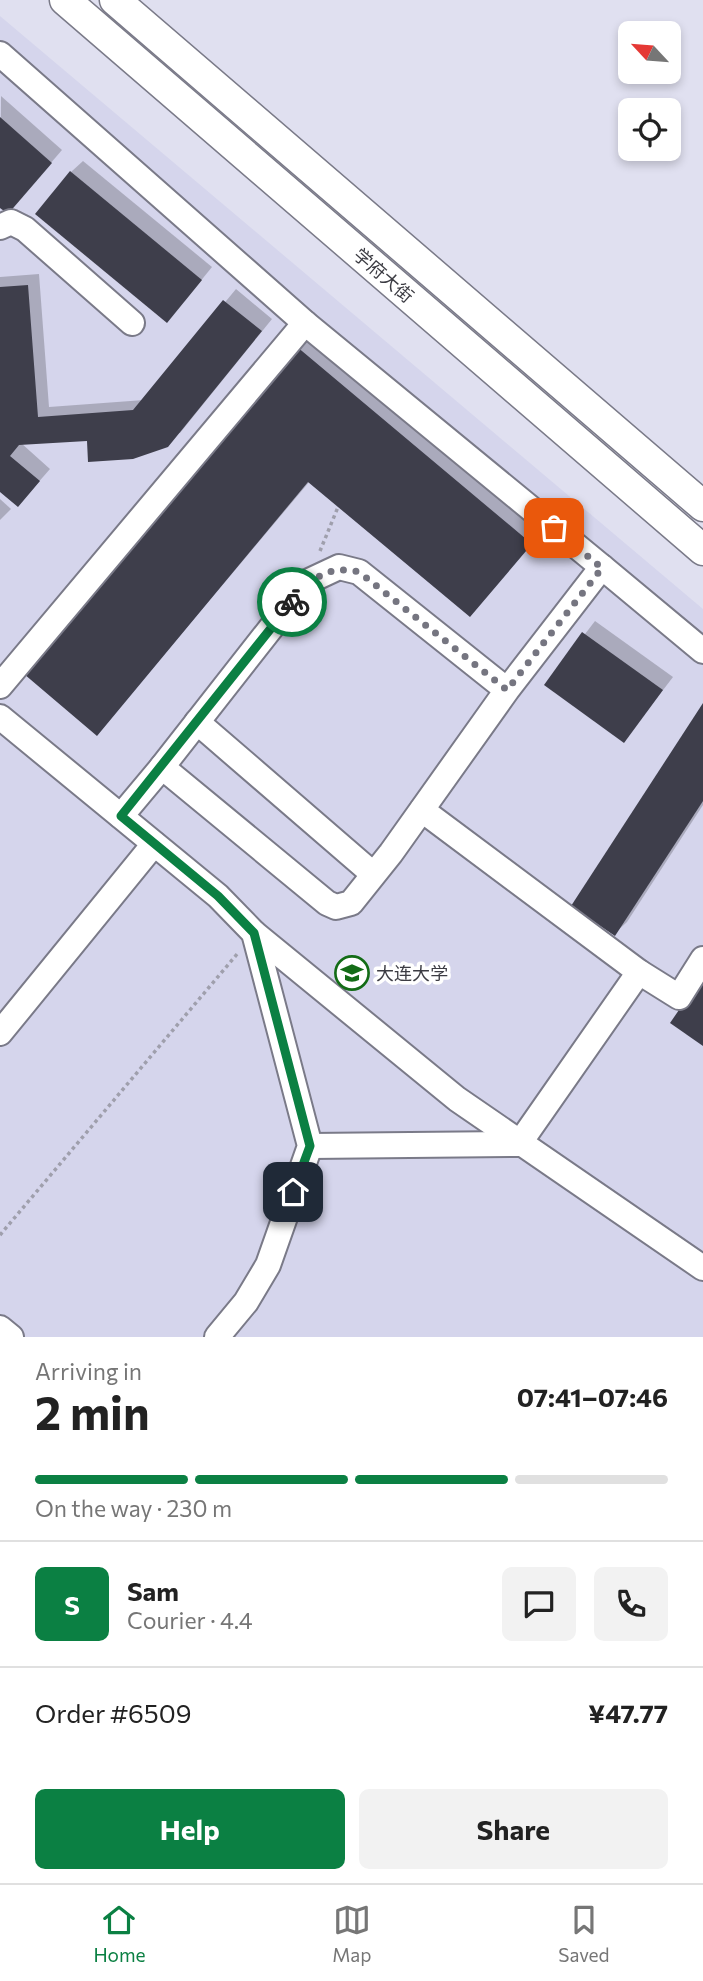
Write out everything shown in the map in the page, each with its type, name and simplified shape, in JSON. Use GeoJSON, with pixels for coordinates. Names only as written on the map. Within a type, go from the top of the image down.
{"type":"FeatureCollection","features":[{"type":"Feature","properties":{"kind":"main road","name":"学府大街"},"geometry":{"type":"LineString","coordinates":[[65,0],[703,550]]}},
{"type":"Feature","properties":{"kind":"main road","name":"学府大街"},"geometry":{"type":"LineString","coordinates":[[115,0],[703,506]]}},
{"type":"Feature","properties":{"kind":"lane"},"geometry":{"type":"LineString","coordinates":[[0,54],[305,323],[703,651]]}},
{"type":"Feature","properties":{"kind":"lane"},"geometry":{"type":"LineString","coordinates":[[0,227],[11,222],[25,229],[132,323]]}},
{"type":"Feature","properties":{"kind":"lane"},"geometry":{"type":"LineString","coordinates":[[0,686],[305,323]]}},
{"type":"Feature","properties":{"kind":"lane"},"geometry":{"type":"LineString","coordinates":[[121,816],[307,582],[339,567],[359,572],[507,690]]}},
{"type":"Feature","properties":{"kind":"lane"},"geometry":{"type":"LineString","coordinates":[[162,767],[327,903],[336,906],[351,903],[422,810],[507,690],[602,568]]}},
{"type":"Feature","properties":{"kind":"lane"},"geometry":{"type":"LineString","coordinates":[[0,717],[218,896],[254,933],[457,1099],[703,1268]]}},
{"type":"Feature","properties":{"kind":"lane"},"geometry":{"type":"LineString","coordinates":[[197,722],[373,874]]}},
{"type":"Feature","properties":{"kind":"lane"},"geometry":{"type":"LineString","coordinates":[[422,810],[639,972],[679,997],[703,959]]}},
{"type":"Feature","properties":{"kind":"lane"},"geometry":{"type":"LineString","coordinates":[[0,1034],[154,844]]}},
{"type":"Feature","properties":{"kind":"lane"},"geometry":{"type":"LineString","coordinates":[[217,1337],[246,1302],[268,1265],[310,1146],[254,933]]}},
{"type":"Feature","properties":{"kind":"lane"},"geometry":{"type":"LineString","coordinates":[[519,1144],[639,972]]}},
{"type":"Feature","properties":{"kind":"lane"},"geometry":{"type":"LineString","coordinates":[[310,1146],[519,1144]]}},
{"type":"Feature","properties":{"kind":"lane"},"geometry":{"type":"LineString","coordinates":[[0,1328],[11,1337]]}},
{"type":"Feature","properties":{"kind":"path"},"geometry":{"type":"LineString","coordinates":[[307,582],[338,507]]}},
{"type":"Feature","properties":{"kind":"path"},"geometry":{"type":"LineString","coordinates":[[0,1236],[254,933]]}},
{"type":"Feature","properties":{"kind":"shaded area","name":"大连大学"},"geometry":{"type":"Polygon","coordinates":[[[0,16],[703,609],[703,1337],[0,1337],[0,16]]]}},
{"type":"Feature","properties":{"kind":"building"},"geometry":{"type":"Polygon","coordinates":[[[0,117],[52,163],[8,214],[0,208],[0,117]]]}},
{"type":"Feature","properties":{"kind":"building"},"geometry":{"type":"Polygon","coordinates":[[[70,171],[202,280],[167,323],[35,214],[70,171]]]}},
{"type":"Feature","properties":{"kind":"building"},"geometry":{"type":"Polygon","coordinates":[[[28,285],[38,417],[133,410],[223,300],[262,331],[168,447],[133,459],[88,462],[87,441],[19,445],[10,456],[40,481],[18,507],[0,492],[0,287],[28,285]]]}},
{"type":"Feature","properties":{"kind":"building"},"geometry":{"type":"Polygon","coordinates":[[[296,346],[532,544],[470,617],[308,482],[97,736],[24,674],[296,346]]]}},
{"type":"Feature","properties":{"kind":"building"},"geometry":{"type":"Polygon","coordinates":[[[582,632],[663,690],[624,743],[544,685],[582,632]]]}},
{"type":"Feature","properties":{"kind":"building"},"geometry":{"type":"Polygon","coordinates":[[[703,703],[703,801],[615,936],[571,906],[703,703]]]}},
{"type":"Feature","properties":{"kind":"building"},"geometry":{"type":"Polygon","coordinates":[[[703,975],[703,1046],[670,1023],[703,975]]]}},
{"type":"Feature","properties":{"kind":"way so far"},"geometry":{"type":"LineString","coordinates":[[292,602],[307,582],[339,567],[359,572],[507,690],[602,568],[554,528]]}},
{"type":"Feature","properties":{"kind":"place","name":"大连大学"},"geometry":{"type":"Point","coordinates":[352,973]}},
{"type":"Feature","properties":{"kind":"route"},"geometry":{"type":"LineString","coordinates":[[292,602],[121,816],[218,896],[254,933],[310,1146],[293,1192]]}}]}
